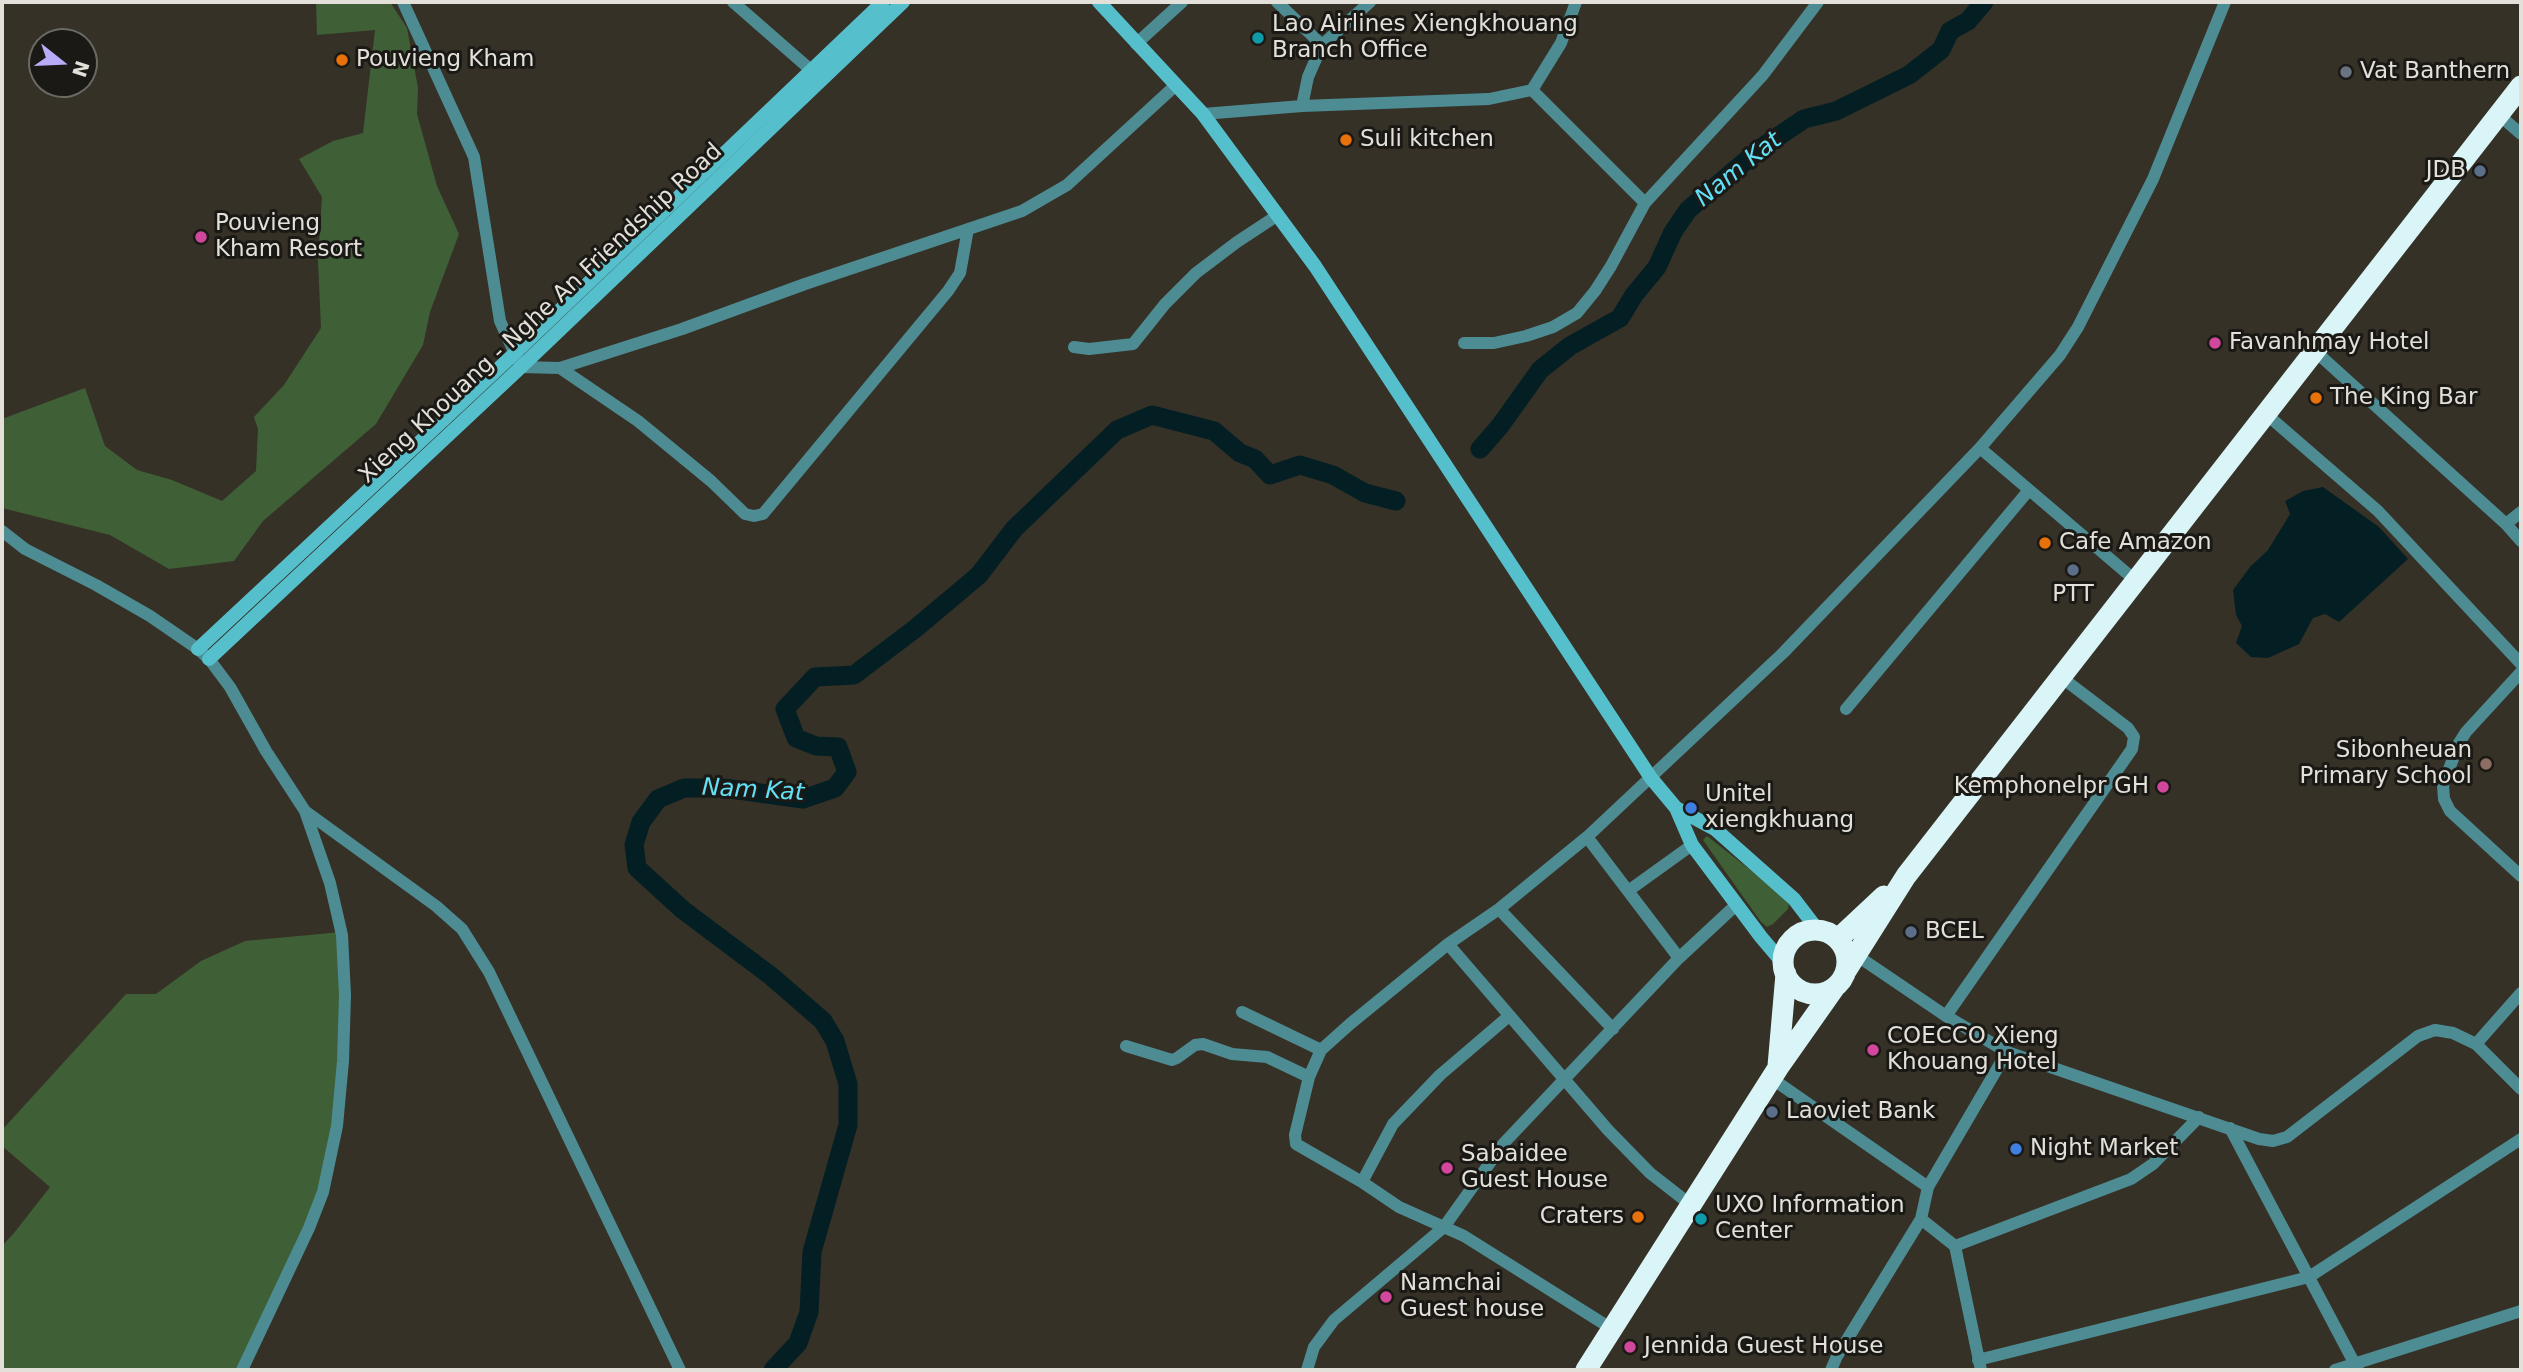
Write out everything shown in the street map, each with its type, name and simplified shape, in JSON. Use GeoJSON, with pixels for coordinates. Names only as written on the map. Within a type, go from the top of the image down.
{"type":"FeatureCollection","features":[{"type":"Feature","properties":{"kind":"highway"},"geometry":{"type":"LineString","coordinates":[[1586,1370],[1775,1073],[1846,971],[1906,876],[2521,86]]}},
{"type":"Feature","properties":{"kind":"highway"},"geometry":{"type":"LineString","coordinates":[[1838,939],[1906,876]]}},
{"type":"Feature","properties":{"kind":"highway"},"geometry":{"type":"LineString","coordinates":[[1775,1073],[1786,948],[1802,932],[1817,929],[1838,939],[1847,957],[1846,971],[1823,993],[1804,992],[1795,988],[1785,969]]}},
{"type":"Feature","properties":{"kind":"street"},"geometry":{"type":"LineString","coordinates":[[403,2],[474,157],[500,321],[517,360],[560,368],[647,428],[746,514],[763,514],[948,291],[960,273],[968,229]]}},
{"type":"Feature","properties":{"kind":"street"},"geometry":{"type":"LineString","coordinates":[[733,2],[812,71]]}},
{"type":"Feature","properties":{"kind":"street","name":"Xieng Khouang - Nghe An Friendship Road"},"geometry":{"type":"LineString","coordinates":[[517,360],[883,2]]}},
{"type":"Feature","properties":{"kind":"street","name":"Xieng Khouang - Nghe An Friendship Road"},"geometry":{"type":"LineString","coordinates":[[204,654],[903,2]]}},
{"type":"Feature","properties":{"kind":"street"},"geometry":{"type":"LineString","coordinates":[[1099,2],[1203,114],[1315,266],[1651,778],[1676,808],[1692,845],[1785,969]]}},
{"type":"Feature","properties":{"kind":"street"},"geometry":{"type":"LineString","coordinates":[[1136,44],[1182,2]]}},
{"type":"Feature","properties":{"kind":"street"},"geometry":{"type":"LineString","coordinates":[[1277,2],[1321,46]]}},
{"type":"Feature","properties":{"kind":"street"},"geometry":{"type":"LineString","coordinates":[[1303,106],[1308,77],[1321,46],[1370,2]]}},
{"type":"Feature","properties":{"kind":"street"},"geometry":{"type":"LineString","coordinates":[[1203,114],[1303,106],[1489,99],[1532,90],[1561,43],[1576,2]]}},
{"type":"Feature","properties":{"kind":"street"},"geometry":{"type":"LineString","coordinates":[[1464,343],[1494,343],[1526,336],[1553,327],[1577,313],[1611,267],[1645,203],[1763,75],[1818,2]]}},
{"type":"Feature","properties":{"kind":"street"},"geometry":{"type":"LineString","coordinates":[[1612,1329],[1464,1236],[1399,1207],[1296,1144],[1294,1135],[1309,1077],[1321,1050],[1448,944],[1499,909],[1587,838],[1651,778],[1783,653],[1979,448],[2060,355],[2078,327],[2153,179],[2225,2]]}},
{"type":"Feature","properties":{"kind":"street"},"geometry":{"type":"LineString","coordinates":[[560,368],[682,329],[1022,211],[1067,185],[1176,85]]}},
{"type":"Feature","properties":{"kind":"street"},"geometry":{"type":"LineString","coordinates":[[1532,90],[1645,203]]}},
{"type":"Feature","properties":{"kind":"street"},"geometry":{"type":"LineString","coordinates":[[2499,115],[2521,134]]}},
{"type":"Feature","properties":{"kind":"street"},"geometry":{"type":"LineString","coordinates":[[1074,347],[1088,349],[1133,344],[1196,273],[1278,215]]}},
{"type":"Feature","properties":{"kind":"street"},"geometry":{"type":"LineString","coordinates":[[2315,351],[2506,524],[2521,541]]}},
{"type":"Feature","properties":{"kind":"street"},"geometry":{"type":"LineString","coordinates":[[2266,414],[2378,511],[2521,664]]}},
{"type":"Feature","properties":{"kind":"street"},"geometry":{"type":"LineString","coordinates":[[1979,448],[2136,581]]}},
{"type":"Feature","properties":{"kind":"street"},"geometry":{"type":"LineString","coordinates":[[1846,709],[2029,490]]}},
{"type":"Feature","properties":{"kind":"street"},"geometry":{"type":"LineString","coordinates":[[2506,524],[2521,512]]}},
{"type":"Feature","properties":{"kind":"street"},"geometry":{"type":"LineString","coordinates":[[2,531],[25,549],[150,616],[204,654],[230,687],[265,751],[305,811],[330,883],[342,935],[345,995],[337,1126],[323,1192],[309,1228],[242,1370]]}},
{"type":"Feature","properties":{"kind":"street"},"geometry":{"type":"LineString","coordinates":[[2521,673],[2466,732],[2443,785],[2444,799],[2450,811],[2521,876]]}},
{"type":"Feature","properties":{"kind":"street"},"geometry":{"type":"LineString","coordinates":[[1945,1016],[2132,749],[2134,737],[2128,728],[2061,677]]}},
{"type":"Feature","properties":{"kind":"street"},"geometry":{"type":"LineString","coordinates":[[1676,808],[1715,829],[1794,900],[1817,929]]}},
{"type":"Feature","properties":{"kind":"street"},"geometry":{"type":"LineString","coordinates":[[305,811],[436,906],[462,929],[489,972],[680,1370]]}},
{"type":"Feature","properties":{"kind":"street"},"geometry":{"type":"LineString","coordinates":[[1587,838],[1679,958]]}},
{"type":"Feature","properties":{"kind":"street"},"geometry":{"type":"LineString","coordinates":[[1628,891],[1692,845]]}},
{"type":"Feature","properties":{"kind":"street"},"geometry":{"type":"LineString","coordinates":[[1307,1370],[1314,1348],[1334,1320],[1444,1227],[1504,1143],[1679,958],[1736,905]]}},
{"type":"Feature","properties":{"kind":"street"},"geometry":{"type":"LineString","coordinates":[[1499,909],[1613,1029]]}},
{"type":"Feature","properties":{"kind":"street"},"geometry":{"type":"LineString","coordinates":[[1448,944],[1608,1130],[1641,1164],[1691,1205]]}},
{"type":"Feature","properties":{"kind":"street"},"geometry":{"type":"LineString","coordinates":[[1846,971],[1945,1016],[2007,1052],[2259,1139],[2273,1141],[2287,1137],[2418,1036],[2435,1030],[2453,1032],[2476,1044],[2521,1089]]}},
{"type":"Feature","properties":{"kind":"street"},"geometry":{"type":"LineString","coordinates":[[2476,1044],[2521,993]]}},
{"type":"Feature","properties":{"kind":"street"},"geometry":{"type":"LineString","coordinates":[[1242,1012],[1321,1050]]}},
{"type":"Feature","properties":{"kind":"street"},"geometry":{"type":"LineString","coordinates":[[1362,1182],[1393,1124],[1440,1075],[1510,1016]]}},
{"type":"Feature","properties":{"kind":"street"},"geometry":{"type":"LineString","coordinates":[[1126,1046],[1172,1060],[1195,1045],[1203,1044],[1232,1054],[1267,1057],[1309,1077]]}},
{"type":"Feature","properties":{"kind":"street"},"geometry":{"type":"LineString","coordinates":[[1831,1370],[1921,1219],[1928,1187],[2007,1052]]}},
{"type":"Feature","properties":{"kind":"street"},"geometry":{"type":"LineString","coordinates":[[1775,1073],[1928,1187]]}},
{"type":"Feature","properties":{"kind":"street"},"geometry":{"type":"LineString","coordinates":[[1955,1246],[2131,1179],[2153,1164],[2199,1117]]}},
{"type":"Feature","properties":{"kind":"street"},"geometry":{"type":"LineString","coordinates":[[2230,1128],[2356,1367]]}},
{"type":"Feature","properties":{"kind":"street"},"geometry":{"type":"LineString","coordinates":[[1921,1219],[1955,1246],[1980,1365],[2309,1276],[2521,1139]]}},
{"type":"Feature","properties":{"kind":"street"},"geometry":{"type":"LineString","coordinates":[[2335,1370],[2356,1367],[2521,1311]]}},
{"type":"Feature","properties":{"kind":"green space"},"geometry":{"type":"Polygon","coordinates":[[[316,2],[390,2],[407,28],[418,88],[417,114],[437,186],[459,234],[430,312],[423,345],[376,424],[263,521],[234,561],[169,569],[110,535],[2,508],[2,419],[85,388],[105,446],[137,470],[172,480],[222,501],[256,471],[258,429],[254,417],[284,385],[321,328],[318,261],[322,197],[299,159],[333,141],[363,133],[375,30],[317,35],[316,2]]]}},
{"type":"Feature","properties":{"kind":"green space"},"geometry":{"type":"Polygon","coordinates":[[[1707,836],[1785,897],[1789,903],[1788,909],[1773,924],[1767,927],[1761,922],[1703,840],[1707,836]]]}},
{"type":"Feature","properties":{"kind":"green space"},"geometry":{"type":"Polygon","coordinates":[[[341,932],[343,1061],[323,1192],[242,1370],[2,1370],[2,1246],[50,1187],[2,1146],[2,1130],[126,994],[156,994],[201,961],[245,941],[341,932]]]}},
{"type":"Feature","properties":{"kind":"water"},"geometry":{"type":"Polygon","coordinates":[[[2323,487],[2379,527],[2408,559],[2339,622],[2325,614],[2313,618],[2299,644],[2268,658],[2251,657],[2236,643],[2242,626],[2236,615],[2233,590],[2250,567],[2268,550],[2290,514],[2285,501],[2303,491],[2323,487]]]}},
{"type":"Feature","properties":{"kind":"waterway","name":"Nam Kat"},"geometry":{"type":"LineString","coordinates":[[1480,449],[1540,370],[1570,346],[1620,318],[1634,295],[1657,267],[1673,232],[1688,210],[1761,148],[1804,119],[1836,111],[1909,75],[1941,50],[1950,31],[1968,21],[1984,2]]}},
{"type":"Feature","properties":{"kind":"waterway","name":"Nam Kat"},"geometry":{"type":"LineString","coordinates":[[773,1370],[798,1343],[809,1312],[812,1252],[848,1125],[848,1084],[835,1041],[823,1021],[771,976],[683,910],[637,868],[634,845],[641,822],[658,799],[684,788],[724,788],[803,799],[835,788],[847,772],[838,747],[816,746],[796,738],[785,709],[815,677],[854,675],[916,628],[979,575],[1014,529],[1117,430],[1152,415],[1214,431],[1240,453],[1255,459],[1270,475],[1300,465],[1333,475],[1365,493],[1396,501]]}},
{"type":"Feature","properties":{"kind":"place","name":"Lao Airlines Xiengkhouang Branch Office"},"geometry":{"type":"Point","coordinates":[1258,38]}},
{"type":"Feature","properties":{"kind":"place","name":"Pouvieng Kham"},"geometry":{"type":"Point","coordinates":[342,60]}},
{"type":"Feature","properties":{"kind":"place","name":"Vat Banthern"},"geometry":{"type":"Point","coordinates":[2346,72]}},
{"type":"Feature","properties":{"kind":"place","name":"Suli kitchen"},"geometry":{"type":"Point","coordinates":[1346,140]}},
{"type":"Feature","properties":{"kind":"place","name":"JDB"},"geometry":{"type":"Point","coordinates":[2480,171]}},
{"type":"Feature","properties":{"kind":"place","name":"Pouvieng Kham Resort"},"geometry":{"type":"Point","coordinates":[201,237]}},
{"type":"Feature","properties":{"kind":"place","name":"Favanhmay Hotel"},"geometry":{"type":"Point","coordinates":[2215,343]}},
{"type":"Feature","properties":{"kind":"place","name":"The King Bar"},"geometry":{"type":"Point","coordinates":[2316,398]}},
{"type":"Feature","properties":{"kind":"place","name":"Cafe Amazon"},"geometry":{"type":"Point","coordinates":[2045,543]}},
{"type":"Feature","properties":{"kind":"place","name":"PTT"},"geometry":{"type":"Point","coordinates":[2073,570]}},
{"type":"Feature","properties":{"kind":"place","name":"Sibonheuan Primary School"},"geometry":{"type":"Point","coordinates":[2486,764]}},
{"type":"Feature","properties":{"kind":"place","name":"Kemphonelpr GH"},"geometry":{"type":"Point","coordinates":[2163,787]}},
{"type":"Feature","properties":{"kind":"place","name":"Unitel xiengkhuang"},"geometry":{"type":"Point","coordinates":[1691,808]}},
{"type":"Feature","properties":{"kind":"place","name":"BCEL"},"geometry":{"type":"Point","coordinates":[1911,932]}},
{"type":"Feature","properties":{"kind":"place","name":"COECCO Xieng Khouang Hotel"},"geometry":{"type":"Point","coordinates":[1873,1050]}},
{"type":"Feature","properties":{"kind":"place","name":"Laoviet Bank"},"geometry":{"type":"Point","coordinates":[1772,1112]}},
{"type":"Feature","properties":{"kind":"place","name":"Night Market"},"geometry":{"type":"Point","coordinates":[2016,1149]}},
{"type":"Feature","properties":{"kind":"place","name":"Sabaidee Guest House"},"geometry":{"type":"Point","coordinates":[1447,1168]}},
{"type":"Feature","properties":{"kind":"place","name":"Craters"},"geometry":{"type":"Point","coordinates":[1638,1217]}},
{"type":"Feature","properties":{"kind":"place","name":"UXO Information Center"},"geometry":{"type":"Point","coordinates":[1701,1219]}},
{"type":"Feature","properties":{"kind":"place","name":"Namchai Guest house"},"geometry":{"type":"Point","coordinates":[1386,1297]}},
{"type":"Feature","properties":{"kind":"place","name":"Jennida Guest House"},"geometry":{"type":"Point","coordinates":[1630,1347]}}]}
